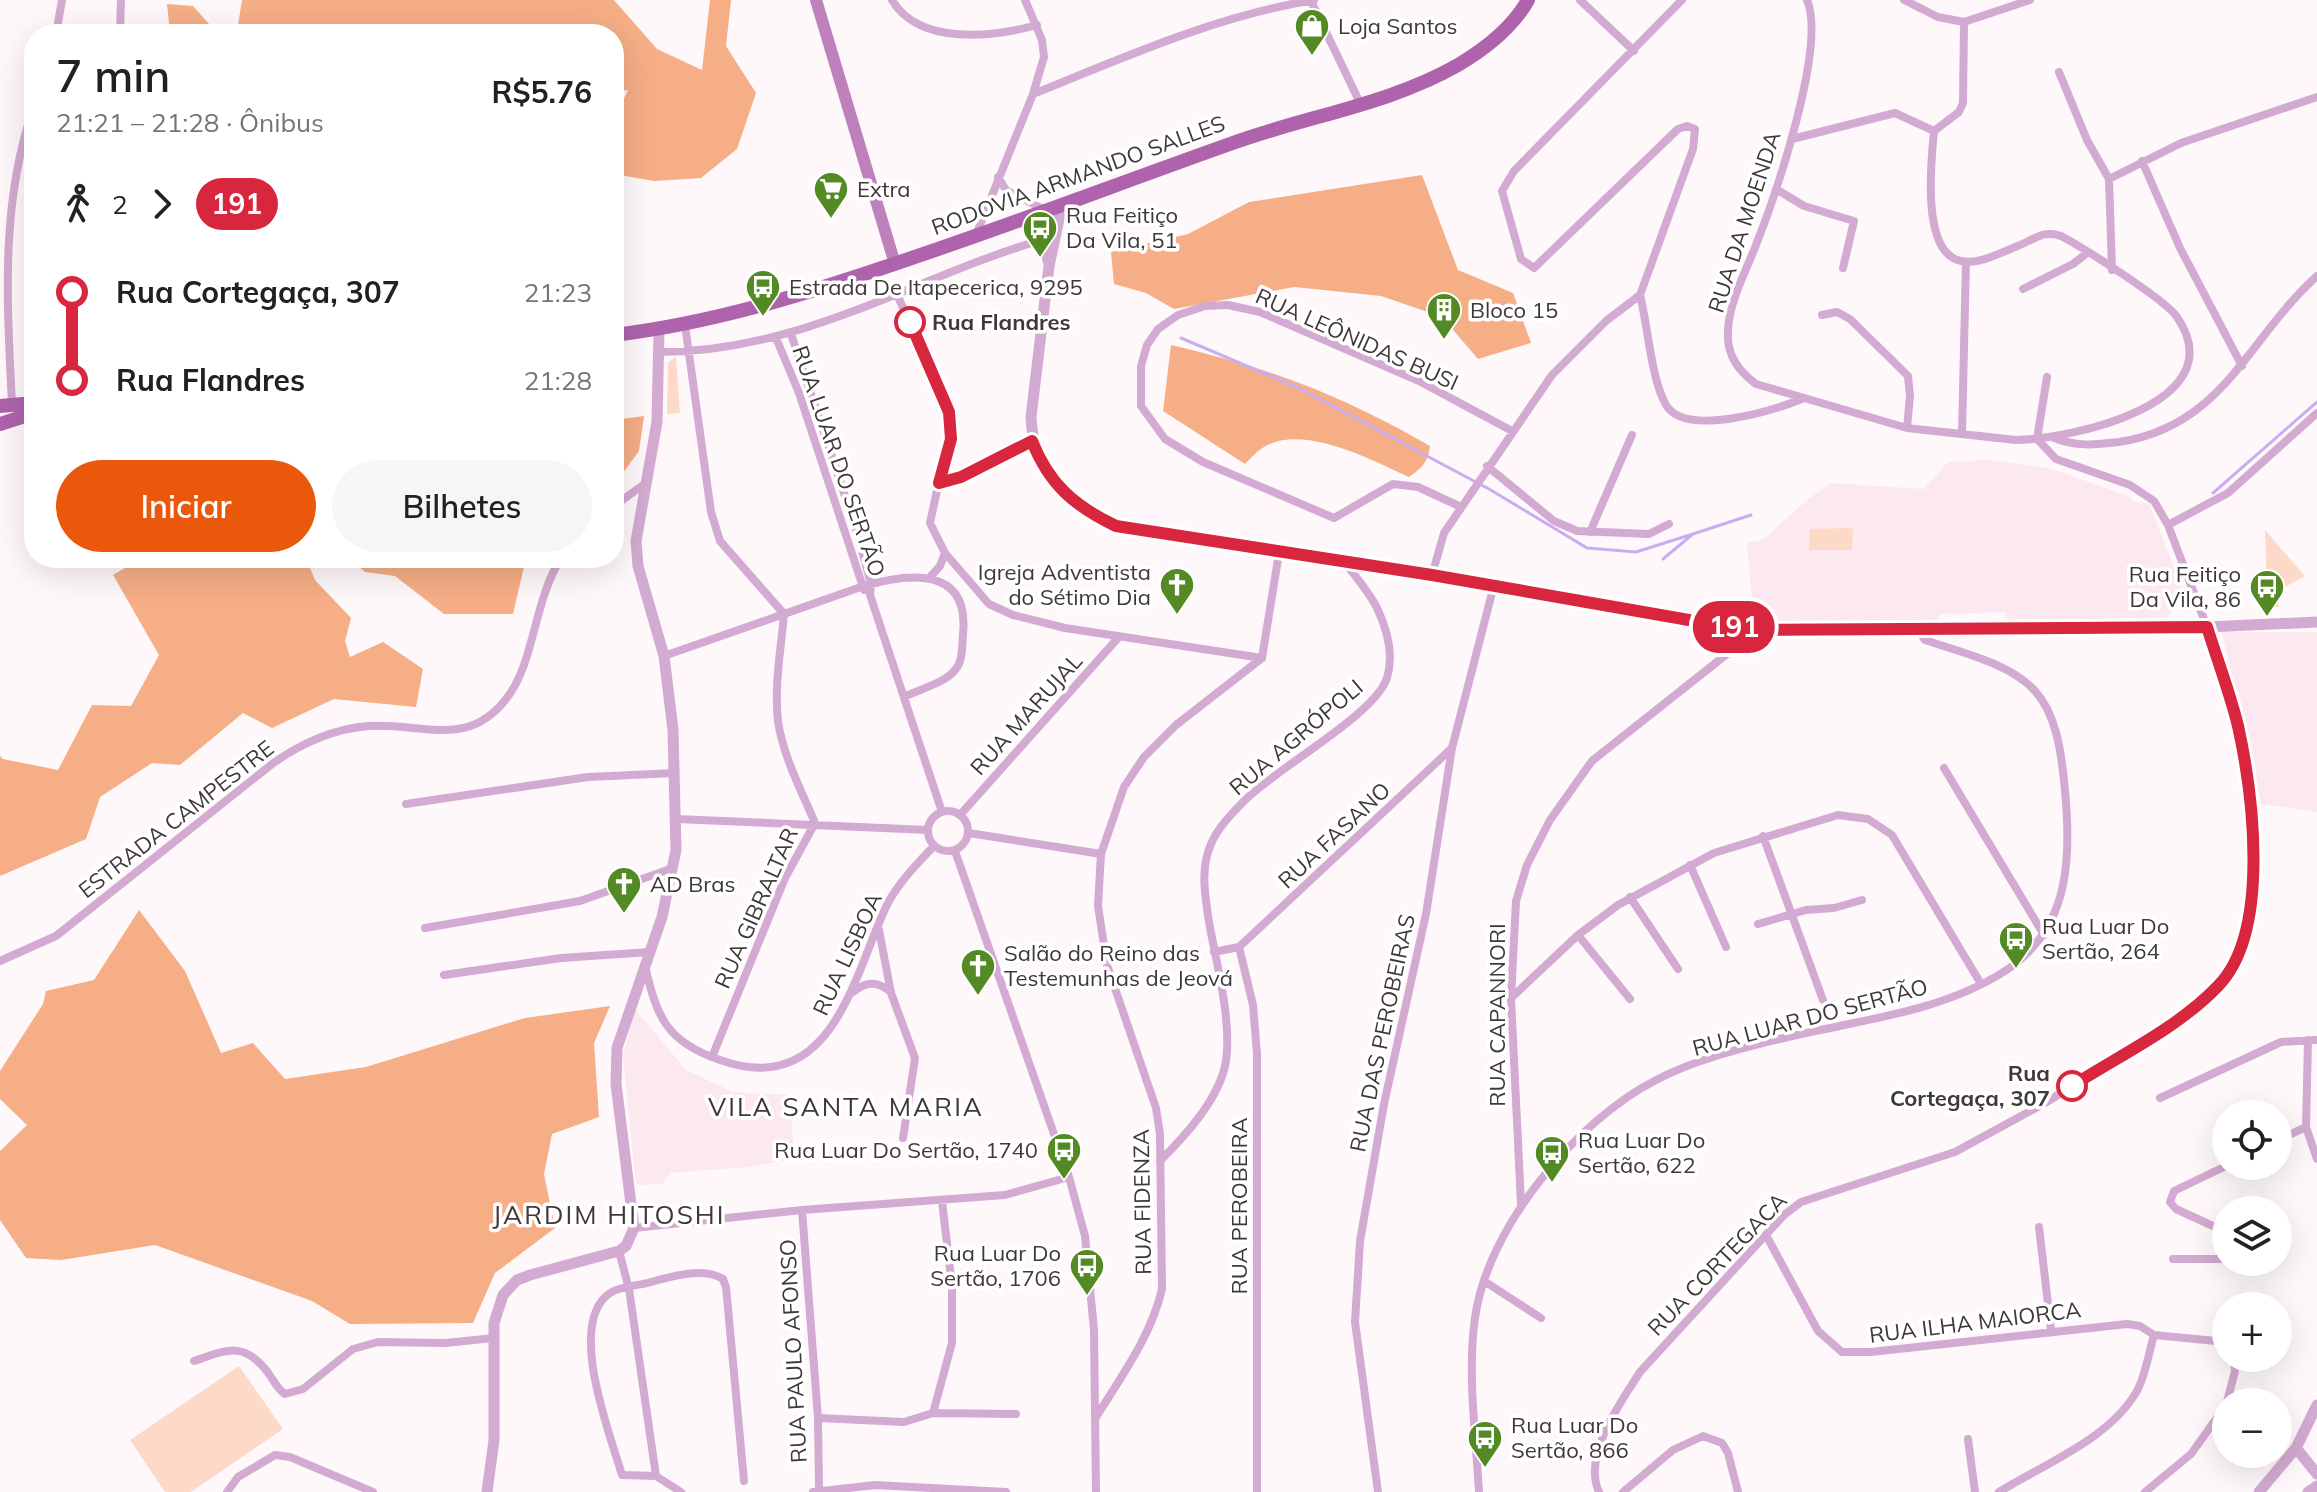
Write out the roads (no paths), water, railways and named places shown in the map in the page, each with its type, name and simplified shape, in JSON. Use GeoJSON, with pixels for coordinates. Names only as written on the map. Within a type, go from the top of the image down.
{"type":"FeatureCollection","features":[{"type":"Feature","properties":{"kind":"main road"},"geometry":{"type":"LineString","coordinates":[[816,0],[895,264]]}},
{"type":"Feature","properties":{"kind":"main road","name":"RODOVIA ARMANDO SALLES"},"geometry":{"type":"LineString","coordinates":[[624,334],[685,325],[758,308],[976,236],[1248,137],[1361,105],[1423,82],[1466,60],[1511,24],[1528,0]]}},
{"type":"Feature","properties":{"kind":"main road"},"geometry":{"type":"LineString","coordinates":[[0,424],[13,410]]}},
{"type":"Feature","properties":{"kind":"main road"},"geometry":{"type":"LineString","coordinates":[[0,432],[13,410]]}},
{"type":"Feature","properties":{"kind":"street"},"geometry":{"type":"LineString","coordinates":[[58,24],[62,0]]}},
{"type":"Feature","properties":{"kind":"street"},"geometry":{"type":"LineString","coordinates":[[120,24],[121,0]]}},
{"type":"Feature","properties":{"kind":"street"},"geometry":{"type":"LineString","coordinates":[[892,0],[913,23],[934,31],[993,33],[1037,25]]}},
{"type":"Feature","properties":{"kind":"street"},"geometry":{"type":"LineString","coordinates":[[976,236],[1033,94],[1044,57],[1037,25],[1025,0]]}},
{"type":"Feature","properties":{"kind":"street"},"geometry":{"type":"LineString","coordinates":[[1033,94],[1120,58],[1243,14],[1312,0],[1361,105]]}},
{"type":"Feature","properties":{"kind":"street"},"geometry":{"type":"LineString","coordinates":[[1432,575],[1444,533],[1512,431],[1569,356],[1606,321],[1640,295],[1693,149],[1695,129],[1687,126],[1678,129],[1534,268],[1521,259],[1502,191],[1514,171],[1682,0]]}},
{"type":"Feature","properties":{"kind":"street","name":"RUA DA MOENDA"},"geometry":{"type":"LineString","coordinates":[[1807,0],[1809,40],[1792,139],[1738,289],[1728,340],[1742,374],[1756,384],[1907,428],[2037,439],[2121,419],[2151,406],[2186,374],[2189,358],[2185,330],[2176,315],[2165,304],[2112,270]]}},
{"type":"Feature","properties":{"kind":"street"},"geometry":{"type":"LineString","coordinates":[[1904,0],[1938,17],[1964,22],[2030,0]]}},
{"type":"Feature","properties":{"kind":"street"},"geometry":{"type":"LineString","coordinates":[[1584,1],[1634,51]]}},
{"type":"Feature","properties":{"kind":"street"},"geometry":{"type":"LineString","coordinates":[[1964,22],[1963,103],[1959,112],[1934,131],[1932,143],[1934,233],[1946,252],[1966,262],[1999,254],[2051,233],[2112,270]]}},
{"type":"Feature","properties":{"kind":"street"},"geometry":{"type":"LineString","coordinates":[[2059,72],[2082,129],[2109,179],[2112,270]]}},
{"type":"Feature","properties":{"kind":"street"},"geometry":{"type":"LineString","coordinates":[[2109,179],[2181,143],[2317,97]]}},
{"type":"Feature","properties":{"kind":"street"},"geometry":{"type":"LineString","coordinates":[[2303,103],[2317,107]]}},
{"type":"Feature","properties":{"kind":"street"},"geometry":{"type":"LineString","coordinates":[[1792,139],[1895,113],[1934,131]]}},
{"type":"Feature","properties":{"kind":"street"},"geometry":{"type":"LineString","coordinates":[[13,410],[5,242],[9,197],[24,148]]}},
{"type":"Feature","properties":{"kind":"street"},"geometry":{"type":"LineString","coordinates":[[2142,161],[2178,244],[2242,366]]}},
{"type":"Feature","properties":{"kind":"street"},"geometry":{"type":"LineString","coordinates":[[998,177],[1006,190],[1046,210]]}},
{"type":"Feature","properties":{"kind":"street"},"geometry":{"type":"LineString","coordinates":[[1776,189],[1804,206],[1854,221],[1843,268]]}},
{"type":"Feature","properties":{"kind":"street"},"geometry":{"type":"LineString","coordinates":[[1062,205],[1049,266],[1031,417],[1032,441],[1054,483],[1089,513],[1116,526],[1494,585],[1746,630],[1882,628],[1918,632],[2317,622]]}},
{"type":"Feature","properties":{"kind":"street"},"geometry":{"type":"LineString","coordinates":[[1021,219],[1044,239],[1049,266]]}},
{"type":"Feature","properties":{"kind":"street"},"geometry":{"type":"LineString","coordinates":[[659,352],[689,351],[791,334],[898,297],[1057,235]]}},
{"type":"Feature","properties":{"kind":"street"},"geometry":{"type":"LineString","coordinates":[[2023,289],[2073,264],[2087,253]]}},
{"type":"Feature","properties":{"kind":"street"},"geometry":{"type":"LineString","coordinates":[[1962,434],[1966,262]]}},
{"type":"Feature","properties":{"kind":"street","name":"RUA DA MOENDA"},"geometry":{"type":"LineString","coordinates":[[2051,436],[2077,445],[2093,445],[2133,439],[2171,428],[2214,397],[2294,298],[2317,276]]}},
{"type":"Feature","properties":{"kind":"street"},"geometry":{"type":"LineString","coordinates":[[1640,295],[1665,404],[1682,419],[1700,422],[1750,414],[1802,399]]}},
{"type":"Feature","properties":{"kind":"street"},"geometry":{"type":"LineString","coordinates":[[898,297],[949,412],[951,439],[930,523],[945,553],[989,604],[1013,615],[1118,638],[1262,658],[1279,553]]}},
{"type":"Feature","properties":{"kind":"street","name":"RUA LEÔNIDAS BUSI"},"geometry":{"type":"LineString","coordinates":[[1461,507],[1418,487],[1393,484],[1334,518],[1315,513],[1203,462],[1165,439],[1141,406],[1141,366],[1147,345],[1158,329],[1178,315],[1205,306],[1228,305],[1260,312],[1419,381],[1512,431]]}},
{"type":"Feature","properties":{"kind":"street"},"geometry":{"type":"LineString","coordinates":[[1822,315],[1837,312],[1850,319],[1908,376],[1907,428]]}},
{"type":"Feature","properties":{"kind":"street"},"geometry":{"type":"LineString","coordinates":[[685,325],[708,496],[720,541],[784,614]]}},
{"type":"Feature","properties":{"kind":"street"},"geometry":{"type":"LineString","coordinates":[[487,1492],[494,1440],[494,1338],[497,1307],[503,1295],[517,1280],[619,1251],[632,1238],[634,1228],[615,1065],[619,1034],[650,952],[673,868],[676,819],[664,656],[638,566],[638,529],[657,422],[659,330]]}},
{"type":"Feature","properties":{"kind":"street","name":"RUA LUAR DO SERTÃO"},"geometry":{"type":"LineString","coordinates":[[791,334],[871,584],[870,595],[942,812]]}},
{"type":"Feature","properties":{"kind":"street","name":"RUA LUAR DO SERTÃO"},"geometry":{"type":"LineString","coordinates":[[776,338],[808,420],[861,587],[870,595]]}},
{"type":"Feature","properties":{"kind":"street"},"geometry":{"type":"LineString","coordinates":[[2037,439],[2047,377]]}},
{"type":"Feature","properties":{"kind":"street"},"geometry":{"type":"LineString","coordinates":[[2168,525],[2228,493],[2317,413]]}},
{"type":"Feature","properties":{"kind":"street"},"geometry":{"type":"LineString","coordinates":[[808,420],[818,415]]}},
{"type":"Feature","properties":{"kind":"street"},"geometry":{"type":"LineString","coordinates":[[1590,532],[1632,435]]}},
{"type":"Feature","properties":{"kind":"street","name":"RUA CORTEGACA"},"geometry":{"type":"LineString","coordinates":[[1599,1492],[1595,1471],[1597,1458],[1632,1385],[1665,1343],[1801,1202],[1955,1152],[2045,1103],[2161,1030],[2220,985],[2234,965],[2248,922],[2254,886],[2253,818],[2238,726],[2207,627],[2168,525],[2154,501],[2143,491],[2071,467],[2047,454],[2037,439]]}},
{"type":"Feature","properties":{"kind":"street"},"geometry":{"type":"LineString","coordinates":[[939,483],[972,472],[1032,441]]}},
{"type":"Feature","properties":{"kind":"street"},"geometry":{"type":"LineString","coordinates":[[1487,466],[1554,521],[1577,531],[1649,534],[1669,524]]}},
{"type":"Feature","properties":{"kind":"street"},"geometry":{"type":"LineString","coordinates":[[624,499],[648,482]]}},
{"type":"Feature","properties":{"kind":"street"},"geometry":{"type":"LineString","coordinates":[[930,577],[940,566],[945,553]]}},
{"type":"Feature","properties":{"kind":"street","name":"RUA AGRÓPOLI"},"geometry":{"type":"LineString","coordinates":[[1160,1161],[1179,1142],[1217,1089],[1226,1064],[1223,1011],[1204,873],[1211,842],[1253,792],[1362,710],[1386,680],[1388,635],[1376,604],[1345,563]]}},
{"type":"Feature","properties":{"kind":"street","name":"ESTRADA CAMPESTRE"},"geometry":{"type":"LineString","coordinates":[[0,961],[56,936],[287,753],[348,729],[391,726],[460,730],[492,714],[516,683],[540,597],[556,568]]}},
{"type":"Feature","properties":{"kind":"street"},"geometry":{"type":"LineString","coordinates":[[664,656],[871,584],[908,576],[930,577],[961,602],[964,619],[958,666],[950,675],[906,696]]}},
{"type":"Feature","properties":{"kind":"street","name":"RUA DAS PEROBEIRAS"},"geometry":{"type":"LineString","coordinates":[[1378,1492],[1358,1361],[1356,1274],[1365,1209],[1426,914],[1452,748],[1494,585]]}},
{"type":"Feature","properties":{"kind":"street"},"geometry":{"type":"LineString","coordinates":[[961,602],[973,586]]}},
{"type":"Feature","properties":{"kind":"street","name":"RUA GIBRALTAR"},"geometry":{"type":"LineString","coordinates":[[712,1057],[785,878],[815,823],[778,722],[776,699],[784,614]]}},
{"type":"Feature","properties":{"kind":"street","name":"RUA CAPANNORI"},"geometry":{"type":"LineString","coordinates":[[1521,1204],[1511,998],[1518,894],[1534,848],[1592,761],[1727,654],[1746,630]]}},
{"type":"Feature","properties":{"kind":"street","name":"RUA LUAR DO SERTÃO"},"geometry":{"type":"LineString","coordinates":[[1479,1492],[1474,1321],[1484,1281],[1521,1204],[1583,1135],[1610,1110],[1657,1079],[1766,1042],[1931,1005],[2005,971],[2044,935],[2065,882],[2070,830],[2063,767],[2049,713],[2036,692],[2020,678],[1918,632]]}},
{"type":"Feature","properties":{"kind":"street","name":"RUA MARUJAL"},"geometry":{"type":"LineString","coordinates":[[960,815],[1118,638]]}},
{"type":"Feature","properties":{"kind":"street","name":"RUA FIDENZA"},"geometry":{"type":"LineString","coordinates":[[1095,1419],[1157,1309],[1162,1289],[1156,1108],[1104,951],[1098,906],[1101,854],[1124,787],[1144,757],[1176,725],[1262,658]]}},
{"type":"Feature","properties":{"kind":"street","name":"RUA FASANO"},"geometry":{"type":"LineString","coordinates":[[1239,947],[1452,748]]}},
{"type":"Feature","properties":{"kind":"street"},"geometry":{"type":"LineString","coordinates":[[1944,768],[2044,935]]}},
{"type":"Feature","properties":{"kind":"street"},"geometry":{"type":"LineString","coordinates":[[406,804],[588,777],[675,773]]}},
{"type":"Feature","properties":{"kind":"street"},"geometry":{"type":"LineString","coordinates":[[942,812],[960,815],[969,833],[965,844],[955,851],[944,851],[934,846],[928,830],[929,823],[942,812]]}},
{"type":"Feature","properties":{"kind":"street"},"geometry":{"type":"LineString","coordinates":[[1511,998],[1578,935],[1630,897],[1690,865],[1763,836],[1844,814],[1868,819],[1885,828],[1981,984]]}},
{"type":"Feature","properties":{"kind":"street"},"geometry":{"type":"LineString","coordinates":[[676,819],[928,830]]}},
{"type":"Feature","properties":{"kind":"street"},"geometry":{"type":"LineString","coordinates":[[969,833],[1101,854]]}},
{"type":"Feature","properties":{"kind":"street"},"geometry":{"type":"LineString","coordinates":[[1763,836],[1823,1000]]}},
{"type":"Feature","properties":{"kind":"street","name":"RUA LISBOA"},"geometry":{"type":"LineString","coordinates":[[645,966],[654,1002],[669,1031],[684,1044],[712,1057],[753,1068],[791,1060],[832,1029],[852,993],[886,907],[901,884],[934,846]]}},
{"type":"Feature","properties":{"kind":"street"},"geometry":{"type":"LineString","coordinates":[[955,851],[1069,1177],[1089,1261],[1096,1492]]}},
{"type":"Feature","properties":{"kind":"street"},"geometry":{"type":"LineString","coordinates":[[1690,865],[1726,947]]}},
{"type":"Feature","properties":{"kind":"street"},"geometry":{"type":"LineString","coordinates":[[425,928],[580,901],[673,868]]}},
{"type":"Feature","properties":{"kind":"street"},"geometry":{"type":"LineString","coordinates":[[1630,897],[1678,969]]}},
{"type":"Feature","properties":{"kind":"street"},"geometry":{"type":"LineString","coordinates":[[1758,924],[1862,900]]}},
{"type":"Feature","properties":{"kind":"street"},"geometry":{"type":"LineString","coordinates":[[878,928],[891,993],[915,1058],[903,1138]]}},
{"type":"Feature","properties":{"kind":"street"},"geometry":{"type":"LineString","coordinates":[[1578,935],[1630,999]]}},
{"type":"Feature","properties":{"kind":"street"},"geometry":{"type":"LineString","coordinates":[[1214,952],[1239,947]]}},
{"type":"Feature","properties":{"kind":"street","name":"RUA PEROBEIRA"},"geometry":{"type":"LineString","coordinates":[[1239,947],[1253,1005],[1257,1054],[1257,1492]]}},
{"type":"Feature","properties":{"kind":"street"},"geometry":{"type":"LineString","coordinates":[[444,975],[561,958],[650,952]]}},
{"type":"Feature","properties":{"kind":"street"},"geometry":{"type":"LineString","coordinates":[[852,993],[865,984],[874,983],[891,993]]}},
{"type":"Feature","properties":{"kind":"street"},"geometry":{"type":"LineString","coordinates":[[2160,1098],[2281,1042],[2312,1040],[2306,1127],[2317,1159]]}},
{"type":"Feature","properties":{"kind":"street"},"geometry":{"type":"LineString","coordinates":[[2292,1134],[2306,1127]]}},
{"type":"Feature","properties":{"kind":"street"},"geometry":{"type":"LineString","coordinates":[[2212,1173],[2174,1191],[2170,1202],[2176,1209],[2212,1226]]}},
{"type":"Feature","properties":{"kind":"street"},"geometry":{"type":"LineString","coordinates":[[634,1228],[802,1210],[1005,1195],[1069,1177]]}},
{"type":"Feature","properties":{"kind":"street"},"geometry":{"type":"LineString","coordinates":[[933,1413],[952,1343],[952,1286],[942,1201]]}},
{"type":"Feature","properties":{"kind":"street","name":"RUA PAULO AFONSO"},"geometry":{"type":"LineString","coordinates":[[802,1210],[818,1418],[816,1491]]}},
{"type":"Feature","properties":{"kind":"street"},"geometry":{"type":"LineString","coordinates":[[2039,1227],[2051,1330]]}},
{"type":"Feature","properties":{"kind":"street","name":"RUA ILHA MAIORCA"},"geometry":{"type":"LineString","coordinates":[[1766,1235],[1818,1331],[1842,1352],[1871,1352],[2127,1324],[2140,1326],[2154,1335],[2212,1341]]}},
{"type":"Feature","properties":{"kind":"street"},"geometry":{"type":"LineString","coordinates":[[619,1251],[629,1289],[656,1476]]}},
{"type":"Feature","properties":{"kind":"street"},"geometry":{"type":"LineString","coordinates":[[2173,1259],[2212,1259]]}},
{"type":"Feature","properties":{"kind":"street"},"geometry":{"type":"LineString","coordinates":[[681,1492],[656,1476],[622,1475],[592,1365],[594,1315],[600,1302],[618,1289],[684,1275],[713,1274],[723,1279],[744,1481]]}},
{"type":"Feature","properties":{"kind":"street"},"geometry":{"type":"LineString","coordinates":[[1484,1281],[1541,1318]]}},
{"type":"Feature","properties":{"kind":"street"},"geometry":{"type":"LineString","coordinates":[[1999,1492],[2103,1429],[2125,1408],[2139,1387],[2154,1335]]}},
{"type":"Feature","properties":{"kind":"street"},"geometry":{"type":"LineString","coordinates":[[194,1361],[231,1348],[240,1350],[252,1356],[285,1394],[303,1389],[353,1349],[365,1345],[494,1338]]}},
{"type":"Feature","properties":{"kind":"street"},"geometry":{"type":"LineString","coordinates":[[2259,1492],[2296,1448],[2317,1405]]}},
{"type":"Feature","properties":{"kind":"street"},"geometry":{"type":"LineString","coordinates":[[818,1418],[904,1422],[933,1413],[1016,1414]]}},
{"type":"Feature","properties":{"kind":"street"},"geometry":{"type":"LineString","coordinates":[[2145,1492],[2191,1454],[2212,1424]]}},
{"type":"Feature","properties":{"kind":"street"},"geometry":{"type":"LineString","coordinates":[[1623,1492],[1673,1450],[1703,1436],[1722,1443],[1728,1453],[1738,1492]]}},
{"type":"Feature","properties":{"kind":"street"},"geometry":{"type":"LineString","coordinates":[[1968,1439],[1975,1492]]}},
{"type":"Feature","properties":{"kind":"street"},"geometry":{"type":"LineString","coordinates":[[2296,1448],[2317,1474]]}},
{"type":"Feature","properties":{"kind":"street"},"geometry":{"type":"LineString","coordinates":[[227,1492],[229,1485],[248,1470],[268,1457],[282,1455],[373,1492]]}},
{"type":"Feature","properties":{"kind":"street"},"geometry":{"type":"LineString","coordinates":[[2308,1492],[2317,1486]]}},
{"type":"Feature","properties":{"kind":"street"},"geometry":{"type":"LineString","coordinates":[[816,1491],[1002,1491]]}},
{"type":"Feature","properties":{"kind":"waterway"},"geometry":{"type":"LineString","coordinates":[[1181,338],[1299,388],[1489,489],[1587,548],[1636,552],[1693,534]]}},
{"type":"Feature","properties":{"kind":"waterway"},"geometry":{"type":"LineString","coordinates":[[2213,493],[2317,402]]}},
{"type":"Feature","properties":{"kind":"waterway"},"geometry":{"type":"LineString","coordinates":[[1663,559],[1693,534],[1751,515]]}},
{"type":"Feature","properties":{"kind":"place","name":"Loja Santos"},"geometry":{"type":"Point","coordinates":[1312,57]}},
{"type":"Feature","properties":{"kind":"place","name":"Extra"},"geometry":{"type":"Point","coordinates":[831,220]}},
{"type":"Feature","properties":{"kind":"place","name":"Rua Feitiço Da Vila, 51"},"geometry":{"type":"Point","coordinates":[1040,259]}},
{"type":"Feature","properties":{"kind":"place","name":"Estrada De Itapecerica, 9295"},"geometry":{"type":"Point","coordinates":[763,318]}},
{"type":"Feature","properties":{"kind":"place","name":"Rua Flandres"},"geometry":{"type":"Point","coordinates":[910,322]}},
{"type":"Feature","properties":{"kind":"place","name":"Bloco 15"},"geometry":{"type":"Point","coordinates":[1444,341]}},
{"type":"Feature","properties":{"kind":"place","name":"Igreja Adventista do Sétimo Dia"},"geometry":{"type":"Point","coordinates":[1177,616]}},
{"type":"Feature","properties":{"kind":"place","name":"Rua Feitiço Da Vila, 86"},"geometry":{"type":"Point","coordinates":[2267,618]}},
{"type":"Feature","properties":{"kind":"place","name":"AD Bras"},"geometry":{"type":"Point","coordinates":[624,915]}},
{"type":"Feature","properties":{"kind":"place","name":"Rua Luar Do Sertão, 264"},"geometry":{"type":"Point","coordinates":[2016,970]}},
{"type":"Feature","properties":{"kind":"place","name":"Salão do Reino das Testemunhas de Jeová"},"geometry":{"type":"Point","coordinates":[978,997]}},
{"type":"Feature","properties":{"kind":"place","name":"Rua Cortegaça, 307"},"geometry":{"type":"Point","coordinates":[2072,1086]}},
{"type":"Feature","properties":{"kind":"place","name":"Rua Luar Do Sertão, 1740"},"geometry":{"type":"Point","coordinates":[1064,1181]}},
{"type":"Feature","properties":{"kind":"place","name":"Rua Luar Do Sertão, 622"},"geometry":{"type":"Point","coordinates":[1552,1184]}},
{"type":"Feature","properties":{"kind":"place","name":"Rua Luar Do Sertão, 1706"},"geometry":{"type":"Point","coordinates":[1087,1297]}},
{"type":"Feature","properties":{"kind":"place","name":"Rua Luar Do Sertão, 866"},"geometry":{"type":"Point","coordinates":[1485,1469]}},
{"type":"Feature","properties":{"kind":"district","name":"VILA SANTA MARIA"},"geometry":{"type":"Point","coordinates":[846,1107]}},
{"type":"Feature","properties":{"kind":"district","name":"JARDIM HITOSHI"},"geometry":{"type":"Point","coordinates":[609,1215]}}]}
